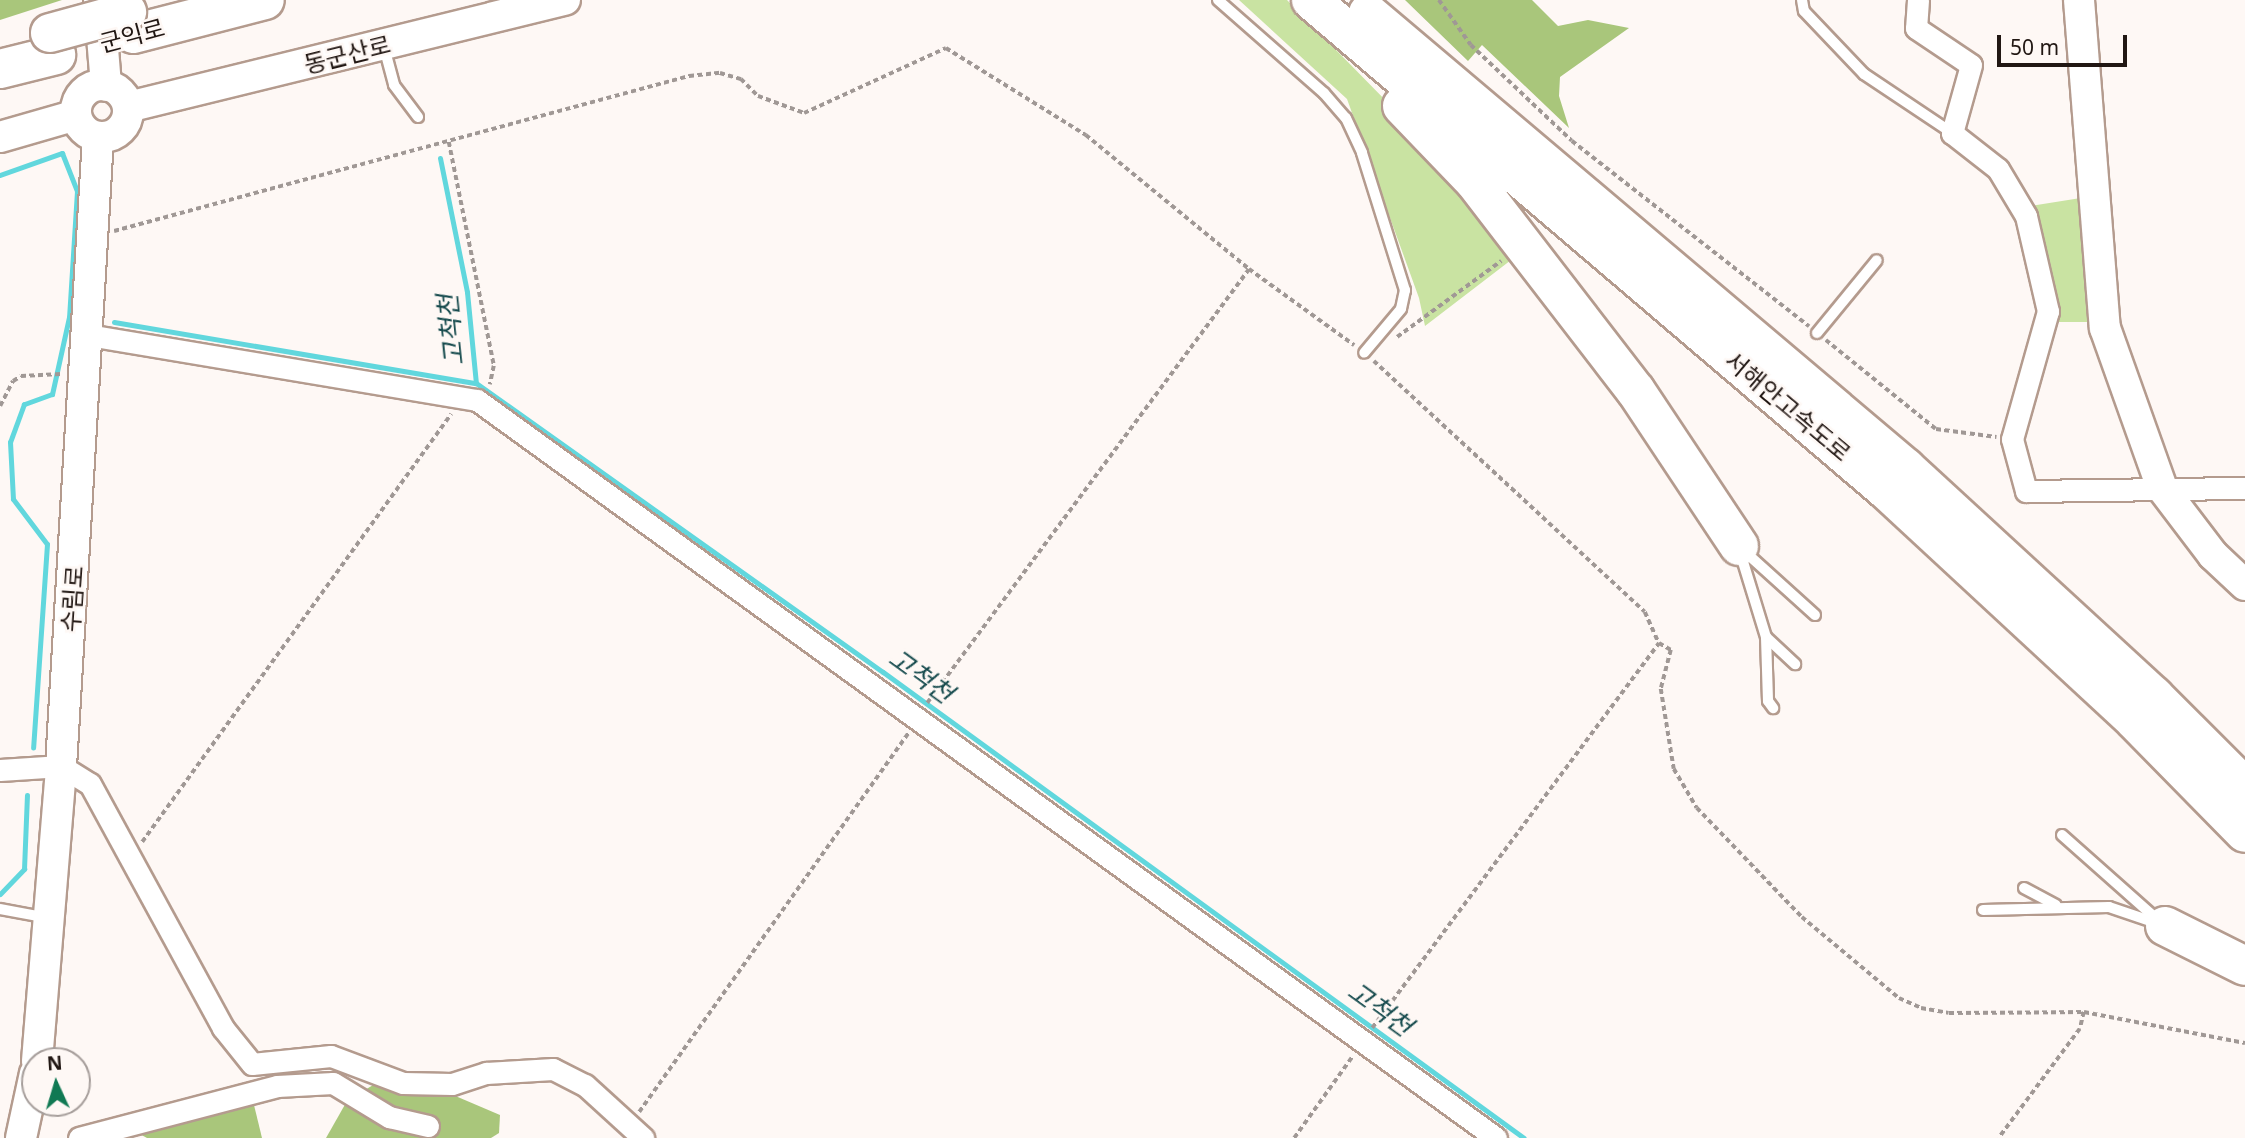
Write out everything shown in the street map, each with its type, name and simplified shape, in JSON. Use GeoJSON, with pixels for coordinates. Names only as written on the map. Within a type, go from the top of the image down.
{"type":"FeatureCollection","features":[{"type":"Feature","properties":{"kind":"highway","name":"군익로"},"geometry":{"type":"LineString","coordinates":[[0,69],[120,15],[172,0]]}},
{"type":"Feature","properties":{"kind":"highway","name":"군익로"},"geometry":{"type":"LineString","coordinates":[[120,15],[265,0]]}},
{"type":"Feature","properties":{"kind":"highway"},"geometry":{"type":"LineString","coordinates":[[1302,0],[1474,181],[1636,391],[1739,546]]}},
{"type":"Feature","properties":{"kind":"highway","name":"서해안고속도로"},"geometry":{"type":"LineString","coordinates":[[1311,0],[1886,489],[2134,720],[2245,833]]}},
{"type":"Feature","properties":{"kind":"highway","name":"서해안고속도로"},"geometry":{"type":"LineString","coordinates":[[1352,0],[1906,468],[2154,696],[2245,786]]}},
{"type":"Feature","properties":{"kind":"highway","name":"군익로"},"geometry":{"type":"LineString","coordinates":[[0,46],[53,44]]}},
{"type":"Feature","properties":{"kind":"highway"},"geometry":{"type":"LineString","coordinates":[[2165,926],[2245,966]]}},
{"type":"Feature","properties":{"kind":"main road","name":"동군산로"},"geometry":{"type":"LineString","coordinates":[[128,107],[565,0]]}},
{"type":"Feature","properties":{"kind":"main road"},"geometry":{"type":"LineString","coordinates":[[2079,0],[2105,328],[2162,488],[2213,555],[2245,585]]}},
{"type":"Feature","properties":{"kind":"main road"},"geometry":{"type":"LineString","coordinates":[[106,86],[120,15]]}},
{"type":"Feature","properties":{"kind":"main road"},"geometry":{"type":"LineString","coordinates":[[106,86],[121,93],[128,107],[120,130],[98,137],[83,130],[76,115],[84,93],[106,86]]}},
{"type":"Feature","properties":{"kind":"main road"},"geometry":{"type":"LineString","coordinates":[[0,137],[76,115]]}},
{"type":"Feature","properties":{"kind":"main road","name":"수림로"},"geometry":{"type":"LineString","coordinates":[[38,1047],[61,766],[98,137]]}},
{"type":"Feature","properties":{"kind":"main road"},"geometry":{"type":"LineString","coordinates":[[21,1138],[26,1117]]}},
{"type":"Feature","properties":{"kind":"street"},"geometry":{"type":"LineString","coordinates":[[1919,0],[1916,28],[1971,65],[1952,133],[1998,169],[2026,216],[2048,312],[2011,439],[2026,491],[2245,488]]}},
{"type":"Feature","properties":{"kind":"street"},"geometry":{"type":"LineString","coordinates":[[88,335],[466,402],[477,400],[919,716],[1496,1138]]}},
{"type":"Feature","properties":{"kind":"street"},"geometry":{"type":"LineString","coordinates":[[0,770],[61,766],[90,784],[134,860],[223,1028],[252,1064],[331,1056],[402,1083],[452,1084],[486,1073],[553,1069],[585,1085],[637,1130]]}},
{"type":"Feature","properties":{"kind":"street"},"geometry":{"type":"LineString","coordinates":[[331,1056],[332,1083]]}},
{"type":"Feature","properties":{"kind":"street"},"geometry":{"type":"LineString","coordinates":[[79,1138],[277,1086],[332,1083],[389,1117],[428,1126]]}},
{"type":"Feature","properties":{"kind":"lane"},"geometry":{"type":"LineString","coordinates":[[1218,0],[1324,93],[1346,117],[1362,153],[1405,290],[1401,309],[1364,353]]}},
{"type":"Feature","properties":{"kind":"lane"},"geometry":{"type":"LineString","coordinates":[[1802,0],[1804,11],[1864,74],[1952,133]]}},
{"type":"Feature","properties":{"kind":"lane"},"geometry":{"type":"LineString","coordinates":[[384,44],[394,85],[418,117]]}},
{"type":"Feature","properties":{"kind":"lane"},"geometry":{"type":"LineString","coordinates":[[1817,332],[1877,260]]}},
{"type":"Feature","properties":{"kind":"lane"},"geometry":{"type":"LineString","coordinates":[[1739,546],[1815,615]]}},
{"type":"Feature","properties":{"kind":"lane"},"geometry":{"type":"LineString","coordinates":[[1739,546],[1766,637],[1768,701],[1773,708]]}},
{"type":"Feature","properties":{"kind":"lane"},"geometry":{"type":"LineString","coordinates":[[1766,637],[1795,664]]}},
{"type":"Feature","properties":{"kind":"lane"},"geometry":{"type":"LineString","coordinates":[[2062,835],[2165,926]]}},
{"type":"Feature","properties":{"kind":"lane"},"geometry":{"type":"LineString","coordinates":[[2024,888],[2056,905]]}},
{"type":"Feature","properties":{"kind":"lane"},"geometry":{"type":"LineString","coordinates":[[1983,910],[2056,905],[2109,907],[2165,926]]}},
{"type":"Feature","properties":{"kind":"lane"},"geometry":{"type":"LineString","coordinates":[[0,909],[48,918]]}},
{"type":"Feature","properties":{"kind":"path"},"geometry":{"type":"LineString","coordinates":[[1439,0],[1471,45],[1572,141],[1817,332],[1936,429],[2011,439]]}},
{"type":"Feature","properties":{"kind":"path"},"geometry":{"type":"LineString","coordinates":[[93,236],[689,76],[720,73],[741,79],[758,96],[778,107],[804,113],[831,104],[946,48],[1086,135],[1249,269],[1364,353],[1598,565],[1645,612],[1659,643],[1671,650],[1661,689],[1674,769],[1698,808],[1802,917],[1899,998],[1921,1008],[1949,1013],[2084,1012],[2245,1043]]}},
{"type":"Feature","properties":{"kind":"path"},"geometry":{"type":"LineString","coordinates":[[449,142],[494,379]]}},
{"type":"Feature","properties":{"kind":"path"},"geometry":{"type":"LineString","coordinates":[[1391,344],[1506,257]]}},
{"type":"Feature","properties":{"kind":"path"},"geometry":{"type":"LineString","coordinates":[[637,1130],[937,690],[1249,269]]}},
{"type":"Feature","properties":{"kind":"path"},"geometry":{"type":"LineString","coordinates":[[1376,363],[1383,354]]}},
{"type":"Feature","properties":{"kind":"path"},"geometry":{"type":"LineString","coordinates":[[0,406],[13,381],[33,373],[62,374]]}},
{"type":"Feature","properties":{"kind":"path"},"geometry":{"type":"LineString","coordinates":[[134,860],[148,828],[453,411],[466,402]]}},
{"type":"Feature","properties":{"kind":"path"},"geometry":{"type":"LineString","coordinates":[[1381,1016],[1659,643]]}},
{"type":"Feature","properties":{"kind":"path"},"geometry":{"type":"LineString","coordinates":[[1999,1138],[2080,1029],[2084,1012]]}},
{"type":"Feature","properties":{"kind":"path"},"geometry":{"type":"LineString","coordinates":[[1294,1138],[1363,1041]]}},
{"type":"Feature","properties":{"kind":"green space"},"geometry":{"type":"Polygon","coordinates":[[[0,0],[62,0],[0,20],[0,0]]]}},
{"type":"Feature","properties":{"kind":"green space"},"geometry":{"type":"Polygon","coordinates":[[[1239,0],[1287,0],[1447,163],[1515,257],[1425,326],[1419,298],[1347,99],[1239,0]]]}},
{"type":"Feature","properties":{"kind":"green space"},"geometry":{"type":"Polygon","coordinates":[[[1405,0],[1532,0],[1558,26],[1588,20],[1629,28],[1560,77],[1559,96],[1569,128],[1482,45],[1468,61],[1405,0]]]}},
{"type":"Feature","properties":{"kind":"green space"},"geometry":{"type":"Polygon","coordinates":[[[2087,197],[2094,322],[2059,322],[2031,206],[2087,197]]]}},
{"type":"Feature","properties":{"kind":"green space"},"geometry":{"type":"Polygon","coordinates":[[[378,1082],[439,1089],[500,1115],[499,1133],[491,1138],[326,1138],[347,1101],[378,1082]]]}},
{"type":"Feature","properties":{"kind":"green space"},"geometry":{"type":"Polygon","coordinates":[[[253,1101],[262,1138],[147,1138],[136,1132],[253,1101]]]}},
{"type":"Feature","properties":{"kind":"waterway"},"geometry":{"type":"LineString","coordinates":[[0,175],[62,153],[77,191],[69,317],[52,394],[24,404],[10,442],[13,499],[47,544],[33,748]]}},
{"type":"Feature","properties":{"kind":"waterway","name":"고척천"},"geometry":{"type":"LineString","coordinates":[[440,158],[467,292],[476,383],[883,672],[1524,1138]]}},
{"type":"Feature","properties":{"kind":"waterway"},"geometry":{"type":"LineString","coordinates":[[114,322],[476,383]]}},
{"type":"Feature","properties":{"kind":"waterway"},"geometry":{"type":"LineString","coordinates":[[0,894],[24,869],[27,795]]}}]}
